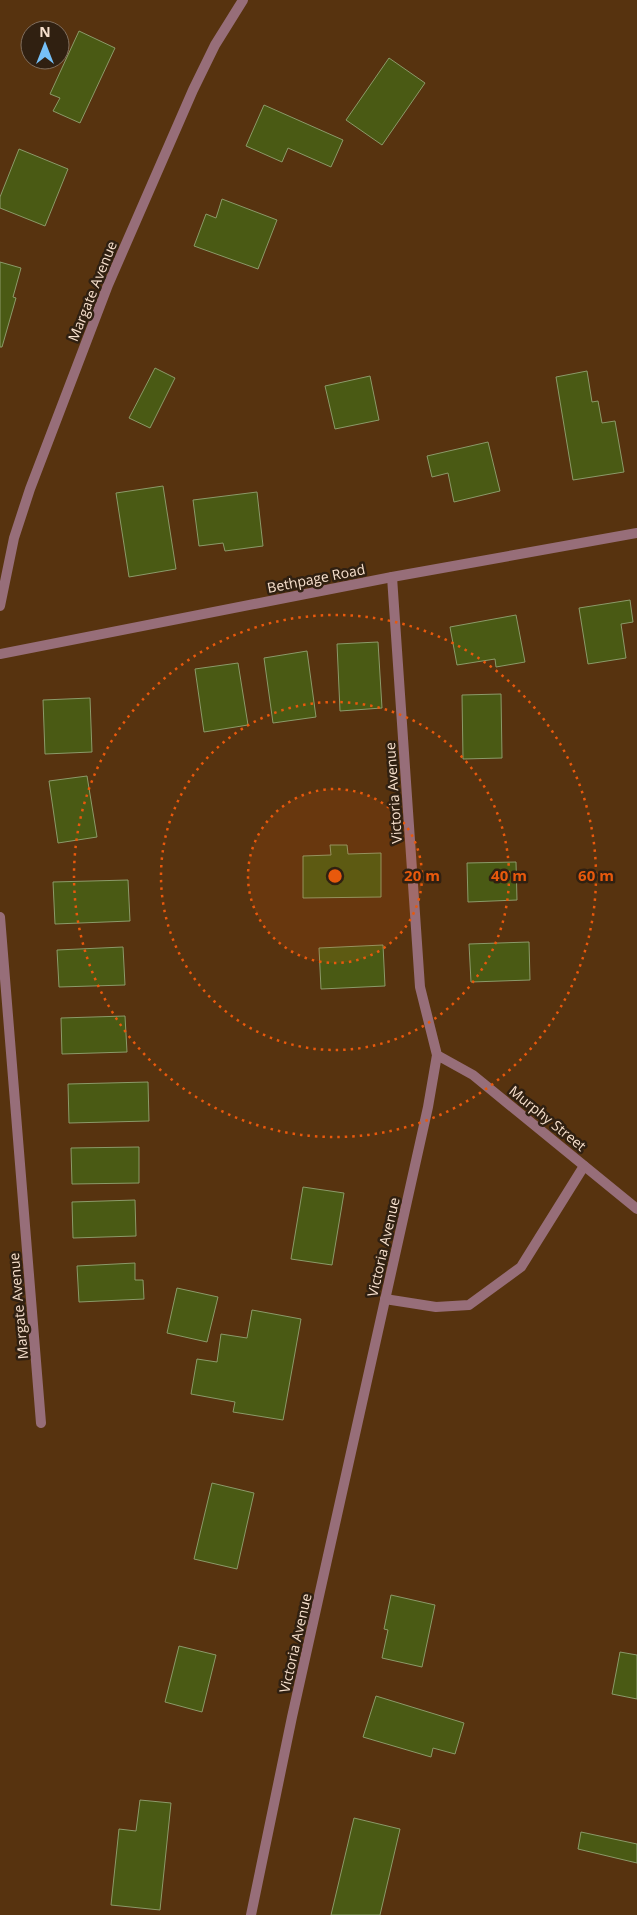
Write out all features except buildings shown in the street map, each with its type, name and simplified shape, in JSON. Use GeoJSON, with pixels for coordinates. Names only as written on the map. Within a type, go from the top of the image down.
{"type":"FeatureCollection","features":[{"type":"Feature","properties":{"kind":"street","name":"Margate Avenue"},"geometry":{"type":"LineString","coordinates":[[0,606],[14,538],[27,497],[108,286],[193,90],[215,45],[243,0]]}},
{"type":"Feature","properties":{"kind":"street","name":"Bethpage Road"},"geometry":{"type":"LineString","coordinates":[[0,654],[392,577],[637,533]]}},
{"type":"Feature","properties":{"kind":"street","name":"Victoria Avenue"},"geometry":{"type":"LineString","coordinates":[[251,1915],[292,1717],[428,1107],[437,1055],[420,987],[392,577]]}},
{"type":"Feature","properties":{"kind":"street","name":"Margate Avenue"},"geometry":{"type":"LineString","coordinates":[[0,917],[41,1423]]}},
{"type":"Feature","properties":{"kind":"street","name":"Murphy Street"},"geometry":{"type":"LineString","coordinates":[[437,1055],[472,1075],[637,1209]]}},
{"type":"Feature","properties":{"kind":"street"},"geometry":{"type":"LineString","coordinates":[[385,1299],[436,1307],[469,1305],[521,1267],[584,1166]]}}]}
